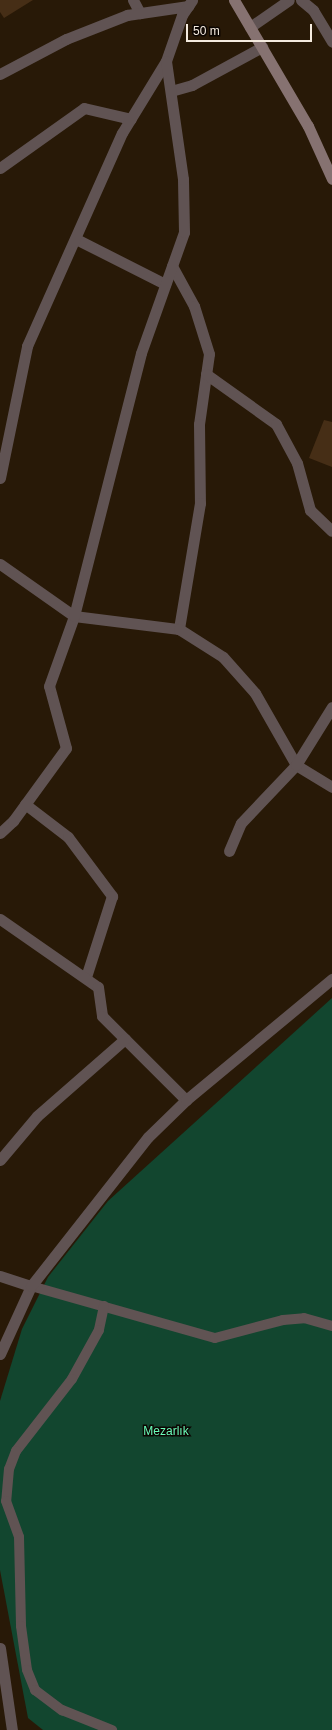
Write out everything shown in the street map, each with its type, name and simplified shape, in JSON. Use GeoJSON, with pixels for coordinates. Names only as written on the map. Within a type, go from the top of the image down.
{"type":"FeatureCollection","features":[{"type":"Feature","properties":{"kind":"main road"},"geometry":{"type":"LineString","coordinates":[[234,0],[330,166],[332,179]]}},
{"type":"Feature","properties":{"kind":"street"},"geometry":{"type":"LineString","coordinates":[[133,0],[140,13]]}},
{"type":"Feature","properties":{"kind":"street"},"geometry":{"type":"LineString","coordinates":[[250,27],[289,0]]}},
{"type":"Feature","properties":{"kind":"street"},"geometry":{"type":"LineString","coordinates":[[301,0],[313,10],[332,42]]}},
{"type":"Feature","properties":{"kind":"street"},"geometry":{"type":"LineString","coordinates":[[0,74],[66,38],[140,13],[190,3]]}},
{"type":"Feature","properties":{"kind":"street"},"geometry":{"type":"LineString","coordinates":[[0,478],[27,346],[131,119],[166,61],[182,15],[190,3]]}},
{"type":"Feature","properties":{"kind":"street"},"geometry":{"type":"LineString","coordinates":[[170,91],[192,85],[262,47]]}},
{"type":"Feature","properties":{"kind":"street"},"geometry":{"type":"LineString","coordinates":[[0,833],[25,804],[66,748],[49,686],[74,616],[141,353],[184,232],[183,179],[166,61]]}},
{"type":"Feature","properties":{"kind":"street"},"geometry":{"type":"LineString","coordinates":[[0,168],[84,108],[131,119]]}},
{"type":"Feature","properties":{"kind":"street"},"geometry":{"type":"LineString","coordinates":[[76,239],[165,284]]}},
{"type":"Feature","properties":{"kind":"street"},"geometry":{"type":"LineString","coordinates":[[172,266],[194,306],[209,354],[199,424],[200,503],[179,629]]}},
{"type":"Feature","properties":{"kind":"street"},"geometry":{"type":"LineString","coordinates":[[206,374],[276,424],[297,464],[310,510],[332,531]]}},
{"type":"Feature","properties":{"kind":"street"},"geometry":{"type":"LineString","coordinates":[[0,564],[74,616],[179,629],[223,657],[255,693],[296,765],[332,787]]}},
{"type":"Feature","properties":{"kind":"street"},"geometry":{"type":"LineString","coordinates":[[229,850],[241,822],[296,765],[332,707]]}},
{"type":"Feature","properties":{"kind":"street"},"geometry":{"type":"LineString","coordinates":[[25,804],[68,837],[112,896],[86,977]]}},
{"type":"Feature","properties":{"kind":"street"},"geometry":{"type":"LineString","coordinates":[[0,919],[86,977],[98,987],[102,1016],[186,1100]]}},
{"type":"Feature","properties":{"kind":"street"},"geometry":{"type":"LineString","coordinates":[[0,1354],[31,1286],[113,1178],[148,1137],[186,1100],[332,979]]}},
{"type":"Feature","properties":{"kind":"street"},"geometry":{"type":"LineString","coordinates":[[0,1160],[37,1116],[125,1039]]}},
{"type":"Feature","properties":{"kind":"street"},"geometry":{"type":"LineString","coordinates":[[0,1276],[31,1286]]}},
{"type":"Feature","properties":{"kind":"street"},"geometry":{"type":"LineString","coordinates":[[0,1648],[12,1730]]}},
{"type":"Feature","properties":{"kind":"lane"},"geometry":{"type":"LineString","coordinates":[[31,1286],[215,1338],[283,1320],[304,1318],[332,1326]]}},
{"type":"Feature","properties":{"kind":"lane"},"geometry":{"type":"LineString","coordinates":[[104,1306],[98,1330],[72,1379],[16,1451],[9,1469],[6,1501],[19,1537],[21,1626],[27,1670],[35,1690],[62,1710],[112,1730]]}},
{"type":"Feature","properties":{"kind":"green space","name":"Mezarlık"},"geometry":{"type":"Polygon","coordinates":[[[332,998],[332,1730],[43,1730],[28,1718],[0,1570],[0,1401],[22,1329],[48,1277],[108,1201],[332,998]]]}},
{"type":"Feature","properties":{"kind":"building"},"geometry":{"type":"Polygon","coordinates":[[[0,0],[33,0],[4,18],[0,12],[0,0]]]}},
{"type":"Feature","properties":{"kind":"building"},"geometry":{"type":"Polygon","coordinates":[[[324,420],[332,422],[332,467],[309,458],[324,420]]]}}]}
